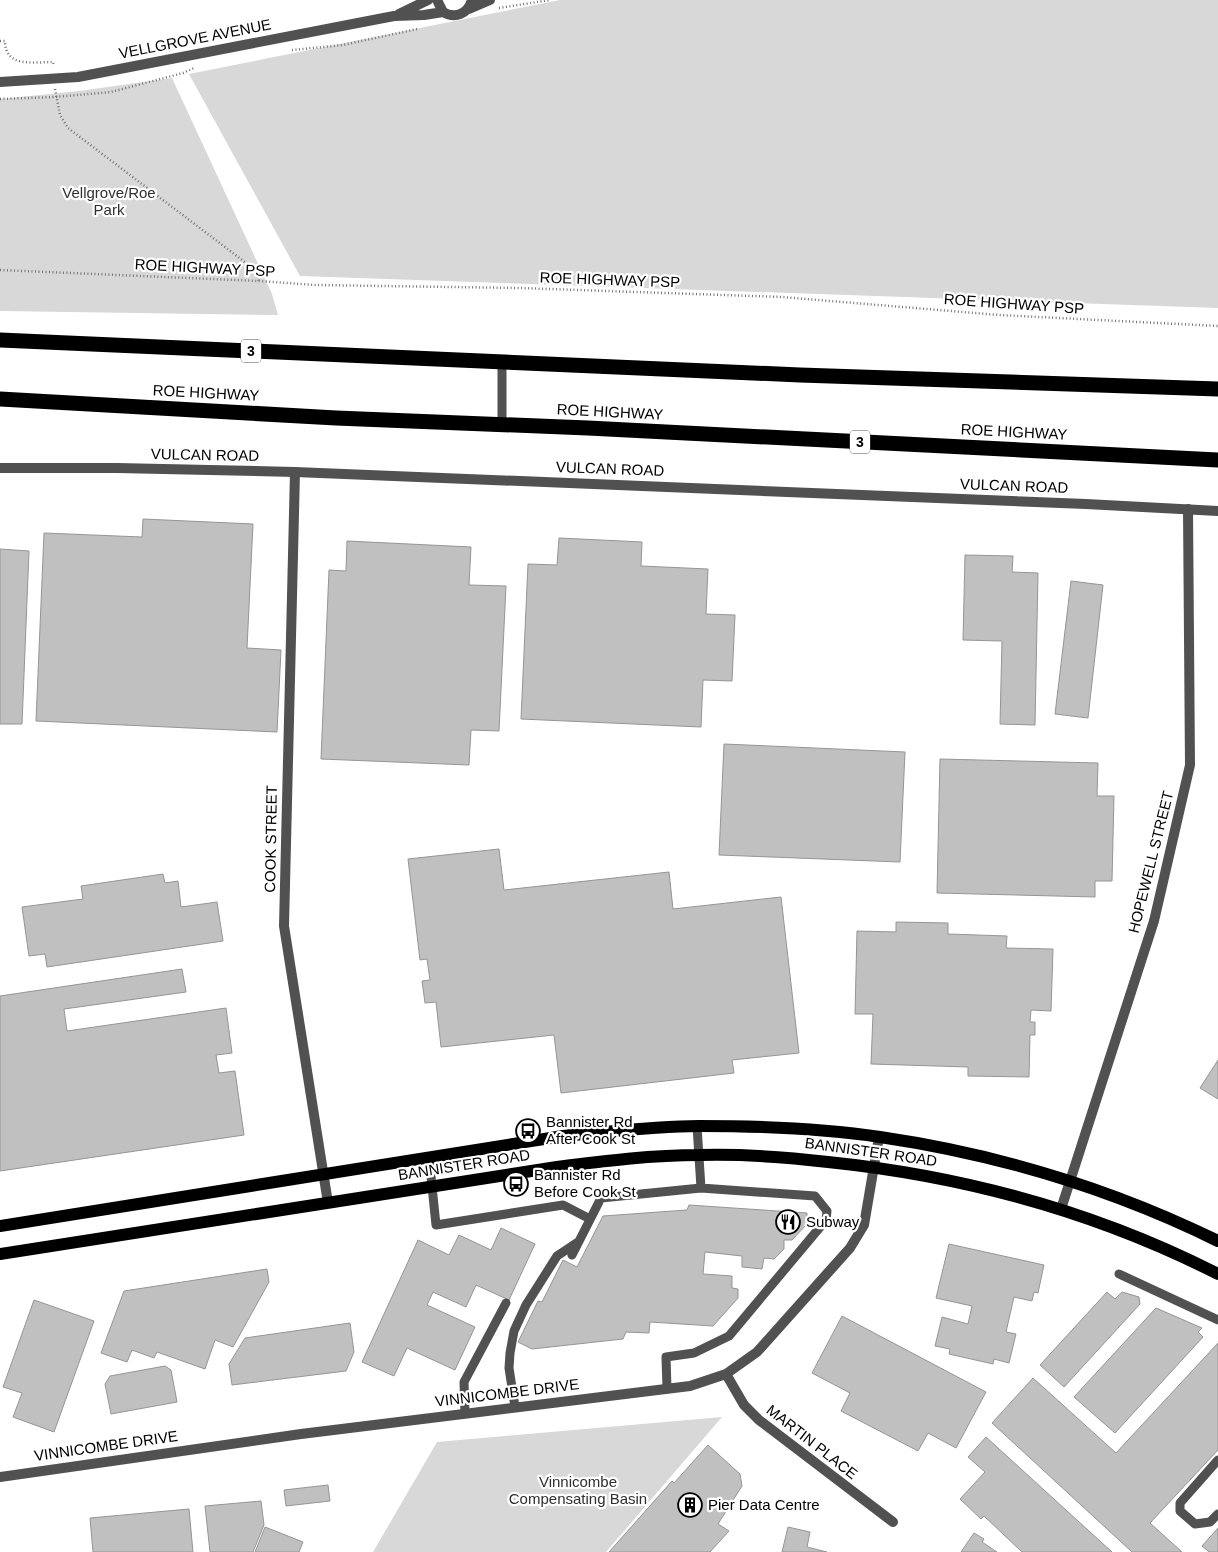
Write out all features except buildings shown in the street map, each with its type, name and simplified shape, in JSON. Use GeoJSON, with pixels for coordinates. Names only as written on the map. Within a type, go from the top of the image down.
{"type":"FeatureCollection","features":[{"type":"Feature","properties":{"kind":"highway","name":"3"},"geometry":{"type":"LineString","coordinates":[[0,340],[790,374],[1218,389]]}},
{"type":"Feature","properties":{"kind":"highway","name":"ROE HIGHWAY"},"geometry":{"type":"LineString","coordinates":[[0,399],[336,418],[1218,460]]}},
{"type":"Feature","properties":{"kind":"main road","name":"BANNISTER ROAD"},"geometry":{"type":"LineString","coordinates":[[0,1226],[563,1136],[697,1126],[786,1128],[879,1137],[1000,1161],[1071,1182],[1137,1206],[1218,1242]]}},
{"type":"Feature","properties":{"kind":"main road","name":"BANNISTER ROAD"},"geometry":{"type":"LineString","coordinates":[[0,1254],[557,1167],[616,1160],[699,1155],[787,1158],[874,1167],[930,1176],[996,1190],[1061,1209],[1182,1256],[1218,1274]]}},
{"type":"Feature","properties":{"kind":"street","name":"VELLGROVE AVENUE"},"geometry":{"type":"LineString","coordinates":[[394,16],[428,0]]}},
{"type":"Feature","properties":{"kind":"street"},"geometry":{"type":"LineString","coordinates":[[437,0],[443,12]]}},
{"type":"Feature","properties":{"kind":"street","name":"VELLGROVE AVENUE"},"geometry":{"type":"LineString","coordinates":[[0,82],[78,77],[394,16],[443,12],[452,16],[458,16],[470,4],[491,5]]}},
{"type":"Feature","properties":{"kind":"street","name":"VULCAN ROAD"},"geometry":{"type":"LineString","coordinates":[[0,468],[117,468],[295,472],[1218,511]]}},
{"type":"Feature","properties":{"kind":"street","name":"COOK STREET"},"geometry":{"type":"LineString","coordinates":[[295,472],[284,926],[328,1203]]}},
{"type":"Feature","properties":{"kind":"street","name":"HOPEWELL STREET"},"geometry":{"type":"LineString","coordinates":[[1061,1209],[1154,920],[1190,765],[1188,509]]}},
{"type":"Feature","properties":{"kind":"street","name":"VINNICOMBE DRIVE"},"geometry":{"type":"LineString","coordinates":[[0,1477],[301,1434],[690,1386],[726,1374],[758,1352],[850,1248],[864,1225],[879,1137]]}},
{"type":"Feature","properties":{"kind":"street","name":"MARTIN PLACE"},"geometry":{"type":"LineString","coordinates":[[726,1374],[744,1405],[759,1420],[860,1499],[893,1522]]}},
{"type":"Feature","properties":{"kind":"lane"},"geometry":{"type":"LineString","coordinates":[[502,361],[502,425]]}},
{"type":"Feature","properties":{"kind":"lane"},"geometry":{"type":"LineString","coordinates":[[697,1126],[700,1188]]}},
{"type":"Feature","properties":{"kind":"lane"},"geometry":{"type":"LineString","coordinates":[[429,1157],[436,1225],[563,1204],[590,1219]]}},
{"type":"Feature","properties":{"kind":"lane"},"geometry":{"type":"LineString","coordinates":[[572,1255],[601,1198],[700,1188],[815,1196],[827,1211],[826,1220],[729,1336],[694,1352],[666,1357],[667,1389]]}},
{"type":"Feature","properties":{"kind":"lane"},"geometry":{"type":"LineString","coordinates":[[515,1407],[509,1368],[514,1331],[526,1305],[558,1256],[578,1242]]}},
{"type":"Feature","properties":{"kind":"lane"},"geometry":{"type":"LineString","coordinates":[[1119,1274],[1218,1320]]}},
{"type":"Feature","properties":{"kind":"lane"},"geometry":{"type":"LineString","coordinates":[[465,1413],[464,1382],[506,1303]]}},
{"type":"Feature","properties":{"kind":"lane"},"geometry":{"type":"LineString","coordinates":[[1218,1460],[1180,1502],[1180,1511],[1195,1524],[1210,1522],[1218,1514]]}},
{"type":"Feature","properties":{"kind":"path"},"geometry":{"type":"LineString","coordinates":[[491,5],[550,0]]}},
{"type":"Feature","properties":{"kind":"path"},"geometry":{"type":"LineString","coordinates":[[290,50],[343,45],[426,27]]}},
{"type":"Feature","properties":{"kind":"path"},"geometry":{"type":"LineString","coordinates":[[0,41],[5,41],[5,49],[14,59],[24,62],[54,62],[55,97],[60,115],[68,128],[250,266],[256,271],[259,281]]}},
{"type":"Feature","properties":{"kind":"path"},"geometry":{"type":"LineString","coordinates":[[0,98],[55,97],[111,92],[183,73],[198,67]]}},
{"type":"Feature","properties":{"kind":"path","name":"ROE HIGHWAY PSP"},"geometry":{"type":"LineString","coordinates":[[0,270],[316,285],[520,288],[782,297],[999,315],[1218,326]]}},
{"type":"Feature","properties":{"kind":"green space"},"geometry":{"type":"Polygon","coordinates":[[[560,0],[1218,0],[1218,308],[300,276],[189,74],[560,0]]]}},
{"type":"Feature","properties":{"kind":"green space","name":"Vellgrove/Roe Park"},"geometry":{"type":"Polygon","coordinates":[[[172,78],[272,294],[278,315],[0,311],[0,99],[79,91],[172,78]]]}},
{"type":"Feature","properties":{"kind":"green space","name":"Vinnicombe Compensating Basin"},"geometry":{"type":"Polygon","coordinates":[[[722,1417],[606,1552],[373,1552],[437,1442],[722,1417]]]}},
{"type":"Feature","properties":{"kind":"place","name":"Bannister Rd After Cook St"},"geometry":{"type":"Point","coordinates":[528,1131]}},
{"type":"Feature","properties":{"kind":"place","name":"Bannister Rd Before Cook St"},"geometry":{"type":"Point","coordinates":[516,1184]}},
{"type":"Feature","properties":{"kind":"place","name":"Subway"},"geometry":{"type":"Point","coordinates":[788,1222]}},
{"type":"Feature","properties":{"kind":"place","name":"Pier Data Centre"},"geometry":{"type":"Point","coordinates":[690,1505]}}]}
